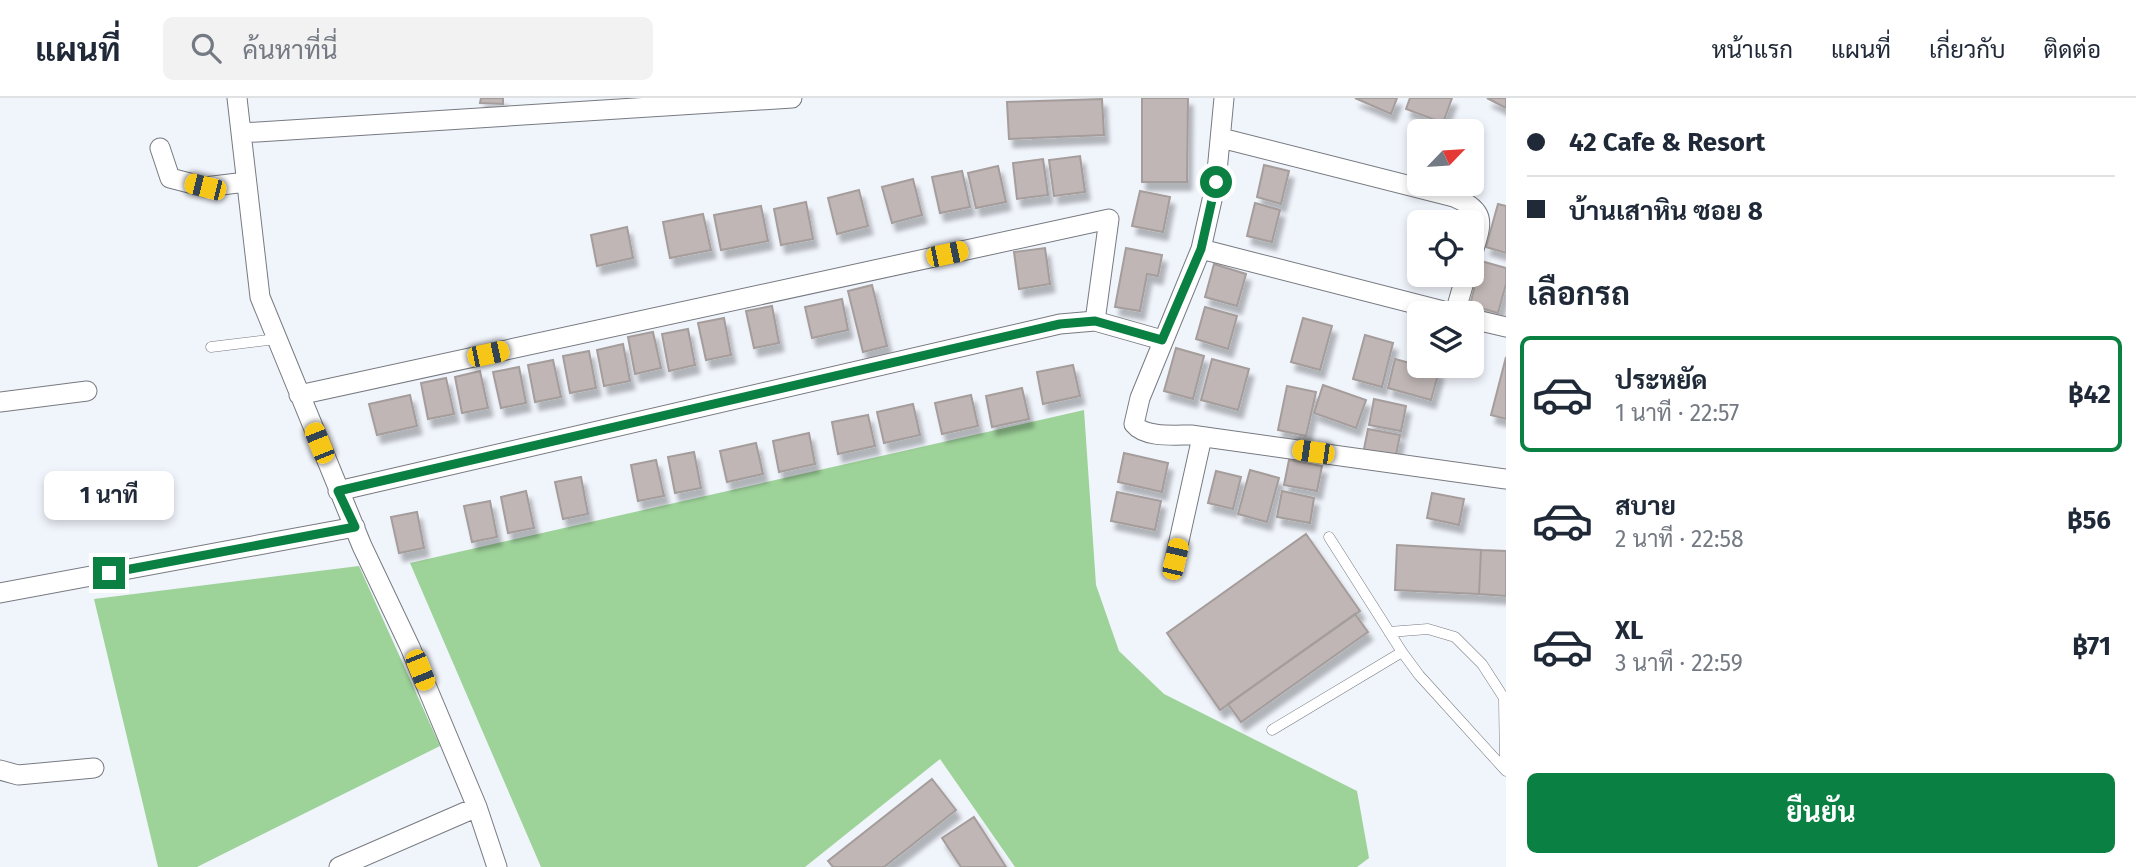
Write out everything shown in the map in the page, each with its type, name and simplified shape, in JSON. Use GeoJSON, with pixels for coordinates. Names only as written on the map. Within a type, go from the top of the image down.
{"type":"FeatureCollection","features":[{"type":"Feature","properties":{"kind":"street"},"geometry":{"type":"LineString","coordinates":[[237,98],[260,297],[338,491],[410,647],[477,807],[497,867]]}},
{"type":"Feature","properties":{"kind":"street"},"geometry":{"type":"LineString","coordinates":[[242,133],[792,98]]}},
{"type":"Feature","properties":{"kind":"street"},"geometry":{"type":"LineString","coordinates":[[1224,98],[1216,182],[1201,249],[1162,340],[1140,398],[1134,424],[1145,431],[1506,479]]}},
{"type":"Feature","properties":{"kind":"street"},"geometry":{"type":"LineString","coordinates":[[1221,138],[1454,197],[1476,210]]}},
{"type":"Feature","properties":{"kind":"street"},"geometry":{"type":"LineString","coordinates":[[160,148],[170,178],[205,187],[246,182]]}},
{"type":"Feature","properties":{"kind":"street"},"geometry":{"type":"LineString","coordinates":[[299,395],[1109,219],[1095,321]]}},
{"type":"Feature","properties":{"kind":"street"},"geometry":{"type":"LineString","coordinates":[[1201,249],[1407,301]]}},
{"type":"Feature","properties":{"kind":"street"},"geometry":{"type":"LineString","coordinates":[[338,491],[1060,324],[1095,321],[1162,340]]}},
{"type":"Feature","properties":{"kind":"street"},"geometry":{"type":"LineString","coordinates":[[1484,321],[1506,327]]}},
{"type":"Feature","properties":{"kind":"street"},"geometry":{"type":"LineString","coordinates":[[0,402],[86,391]]}},
{"type":"Feature","properties":{"kind":"street"},"geometry":{"type":"LineString","coordinates":[[1175,559],[1202,437]]}},
{"type":"Feature","properties":{"kind":"street"},"geometry":{"type":"LineString","coordinates":[[0,593],[355,527]]}},
{"type":"Feature","properties":{"kind":"street"},"geometry":{"type":"LineString","coordinates":[[0,770],[18,775],[94,768]]}},
{"type":"Feature","properties":{"kind":"street"},"geometry":{"type":"LineString","coordinates":[[339,867],[477,807]]}},
{"type":"Feature","properties":{"kind":"lane"},"geometry":{"type":"LineString","coordinates":[[211,347],[276,339]]}},
{"type":"Feature","properties":{"kind":"lane"},"geometry":{"type":"LineString","coordinates":[[1329,537],[1419,675],[1505,771]]}},
{"type":"Feature","properties":{"kind":"lane"},"geometry":{"type":"LineString","coordinates":[[1389,632],[1428,629],[1454,637],[1482,664],[1504,698],[1505,771]]}},
{"type":"Feature","properties":{"kind":"lane"},"geometry":{"type":"LineString","coordinates":[[1272,730],[1402,652]]}},
{"type":"Feature","properties":{"kind":"green space"},"geometry":{"type":"Polygon","coordinates":[[[1084,410],[1096,585],[1119,651],[1164,694],[1357,791],[1369,858],[1357,867],[1015,867],[940,759],[805,867],[541,867],[410,563],[1084,410]]]}},
{"type":"Feature","properties":{"kind":"green space"},"geometry":{"type":"Polygon","coordinates":[[[359,566],[440,746],[197,867],[158,867],[94,599],[359,566]]]}},
{"type":"Feature","properties":{"kind":"building"},"geometry":{"type":"Polygon","coordinates":[[[481,98],[503,98],[503,104],[480,103],[481,98]]]}},
{"type":"Feature","properties":{"kind":"building"},"geometry":{"type":"Polygon","coordinates":[[[1142,98],[1188,98],[1187,182],[1142,182],[1142,98]]]}},
{"type":"Feature","properties":{"kind":"building"},"geometry":{"type":"Polygon","coordinates":[[[1355,98],[1397,98],[1391,114],[1355,98]]]}},
{"type":"Feature","properties":{"kind":"building"},"geometry":{"type":"Polygon","coordinates":[[[1410,98],[1452,98],[1444,119],[1432,119],[1406,109],[1410,98]]]}},
{"type":"Feature","properties":{"kind":"building"},"geometry":{"type":"Polygon","coordinates":[[[1487,98],[1506,98],[1506,108],[1487,98]]]}},
{"type":"Feature","properties":{"kind":"building"},"geometry":{"type":"Polygon","coordinates":[[[1102,99],[1104,135],[1009,139],[1007,102],[1102,99]]]}},
{"type":"Feature","properties":{"kind":"building"},"geometry":{"type":"Polygon","coordinates":[[[1080,156],[1085,192],[1054,196],[1049,160],[1080,156]]]}},
{"type":"Feature","properties":{"kind":"building"},"geometry":{"type":"Polygon","coordinates":[[[1043,159],[1048,195],[1017,199],[1013,163],[1043,159]]]}},
{"type":"Feature","properties":{"kind":"building"},"geometry":{"type":"Polygon","coordinates":[[[1264,165],[1289,171],[1281,204],[1257,197],[1264,165]]]}},
{"type":"Feature","properties":{"kind":"building"},"geometry":{"type":"Polygon","coordinates":[[[998,166],[1006,202],[976,208],[968,173],[998,166]]]}},
{"type":"Feature","properties":{"kind":"building"},"geometry":{"type":"Polygon","coordinates":[[[962,171],[970,207],[940,213],[932,177],[962,171]]]}},
{"type":"Feature","properties":{"kind":"building"},"geometry":{"type":"Polygon","coordinates":[[[913,179],[922,215],[892,223],[882,187],[913,179]]]}},
{"type":"Feature","properties":{"kind":"building"},"geometry":{"type":"Polygon","coordinates":[[[859,190],[868,226],[837,234],[828,198],[859,190]]]}},
{"type":"Feature","properties":{"kind":"building"},"geometry":{"type":"Polygon","coordinates":[[[1140,191],[1170,197],[1163,232],[1132,226],[1140,191]]]}},
{"type":"Feature","properties":{"kind":"building"},"geometry":{"type":"Polygon","coordinates":[[[806,202],[813,239],[781,245],[774,209],[806,202]]]}},
{"type":"Feature","properties":{"kind":"building"},"geometry":{"type":"Polygon","coordinates":[[[1255,203],[1280,210],[1272,242],[1247,236],[1255,203]]]}},
{"type":"Feature","properties":{"kind":"building"},"geometry":{"type":"Polygon","coordinates":[[[1498,204],[1506,206],[1506,253],[1486,247],[1498,204]]]}},
{"type":"Feature","properties":{"kind":"building"},"geometry":{"type":"Polygon","coordinates":[[[761,206],[768,241],[721,250],[714,215],[761,206]]]}},
{"type":"Feature","properties":{"kind":"building"},"geometry":{"type":"Polygon","coordinates":[[[703,214],[711,250],[670,258],[663,222],[703,214]]]}},
{"type":"Feature","properties":{"kind":"building"},"geometry":{"type":"Polygon","coordinates":[[[627,227],[633,258],[597,266],[591,235],[627,227]]]}},
{"type":"Feature","properties":{"kind":"building"},"geometry":{"type":"Polygon","coordinates":[[[1045,248],[1050,284],[1019,289],[1014,252],[1045,248]]]}},
{"type":"Feature","properties":{"kind":"building"},"geometry":{"type":"Polygon","coordinates":[[[1126,248],[1162,255],[1158,276],[1147,274],[1140,311],[1115,307],[1126,248]]]}},
{"type":"Feature","properties":{"kind":"building"},"geometry":{"type":"Polygon","coordinates":[[[1484,262],[1506,268],[1506,284],[1498,313],[1484,309],[1484,301],[1471,301],[1474,287],[1484,287],[1484,262]]]}},
{"type":"Feature","properties":{"kind":"building"},"geometry":{"type":"Polygon","coordinates":[[[1214,264],[1246,274],[1237,306],[1205,297],[1214,264]]]}},
{"type":"Feature","properties":{"kind":"building"},"geometry":{"type":"Polygon","coordinates":[[[872,285],[887,346],[863,352],[848,291],[872,285]]]}},
{"type":"Feature","properties":{"kind":"building"},"geometry":{"type":"Polygon","coordinates":[[[842,299],[848,330],[812,338],[805,307],[842,299]]]}},
{"type":"Feature","properties":{"kind":"building"},"geometry":{"type":"Polygon","coordinates":[[[772,306],[779,343],[754,348],[746,311],[772,306]]]}},
{"type":"Feature","properties":{"kind":"building"},"geometry":{"type":"Polygon","coordinates":[[[1205,307],[1237,316],[1228,349],[1196,339],[1205,307]]]}},
{"type":"Feature","properties":{"kind":"building"},"geometry":{"type":"Polygon","coordinates":[[[724,318],[731,355],[706,360],[698,323],[724,318]]]}},
{"type":"Feature","properties":{"kind":"building"},"geometry":{"type":"Polygon","coordinates":[[[1303,318],[1332,326],[1320,370],[1291,362],[1303,318]]]}},
{"type":"Feature","properties":{"kind":"building"},"geometry":{"type":"Polygon","coordinates":[[[688,329],[695,365],[669,371],[662,334],[688,329]]]}},
{"type":"Feature","properties":{"kind":"building"},"geometry":{"type":"Polygon","coordinates":[[[653,332],[661,368],[635,374],[628,337],[653,332]]]}},
{"type":"Feature","properties":{"kind":"building"},"geometry":{"type":"Polygon","coordinates":[[[1365,335],[1393,343],[1382,387],[1353,379],[1365,335]]]}},
{"type":"Feature","properties":{"kind":"building"},"geometry":{"type":"Polygon","coordinates":[[[623,344],[630,381],[604,386],[597,350],[623,344]]]}},
{"type":"Feature","properties":{"kind":"building"},"geometry":{"type":"Polygon","coordinates":[[[1176,348],[1204,356],[1193,399],[1164,391],[1176,348]]]}},
{"type":"Feature","properties":{"kind":"building"},"geometry":{"type":"Polygon","coordinates":[[[589,351],[596,388],[570,393],[563,356],[589,351]]]}},
{"type":"Feature","properties":{"kind":"building"},"geometry":{"type":"Polygon","coordinates":[[[1506,357],[1506,419],[1491,415],[1506,357]]]}},
{"type":"Feature","properties":{"kind":"building"},"geometry":{"type":"Polygon","coordinates":[[[1212,359],[1249,369],[1238,410],[1201,400],[1212,359]]]}},
{"type":"Feature","properties":{"kind":"building"},"geometry":{"type":"Polygon","coordinates":[[[1395,359],[1407,362],[1407,378],[1437,378],[1431,400],[1388,388],[1395,359]]]}},
{"type":"Feature","properties":{"kind":"building"},"geometry":{"type":"Polygon","coordinates":[[[553,360],[561,397],[535,402],[528,365],[553,360]]]}},
{"type":"Feature","properties":{"kind":"building"},"geometry":{"type":"Polygon","coordinates":[[[1073,365],[1080,396],[1043,404],[1037,372],[1073,365]]]}},
{"type":"Feature","properties":{"kind":"building"},"geometry":{"type":"Polygon","coordinates":[[[519,367],[526,403],[501,408],[493,372],[519,367]]]}},
{"type":"Feature","properties":{"kind":"building"},"geometry":{"type":"Polygon","coordinates":[[[480,371],[488,408],[462,413],[455,377],[480,371]]]}},
{"type":"Feature","properties":{"kind":"building"},"geometry":{"type":"Polygon","coordinates":[[[446,378],[454,414],[428,419],[421,383],[446,378]]]}},
{"type":"Feature","properties":{"kind":"building"},"geometry":{"type":"Polygon","coordinates":[[[1323,385],[1366,400],[1356,428],[1314,413],[1323,385]]]}},
{"type":"Feature","properties":{"kind":"building"},"geometry":{"type":"Polygon","coordinates":[[[1287,386],[1316,392],[1306,436],[1278,430],[1287,386]]]}},
{"type":"Feature","properties":{"kind":"building"},"geometry":{"type":"Polygon","coordinates":[[[1022,388],[1029,419],[992,427],[986,396],[1022,388]]]}},
{"type":"Feature","properties":{"kind":"building"},"geometry":{"type":"Polygon","coordinates":[[[410,395],[417,426],[377,435],[369,404],[410,395]]]}},
{"type":"Feature","properties":{"kind":"building"},"geometry":{"type":"Polygon","coordinates":[[[971,395],[978,426],[942,434],[935,403],[971,395]]]}},
{"type":"Feature","properties":{"kind":"building"},"geometry":{"type":"Polygon","coordinates":[[[1374,399],[1406,406],[1401,431],[1369,425],[1374,399]]]}},
{"type":"Feature","properties":{"kind":"building"},"geometry":{"type":"Polygon","coordinates":[[[913,404],[920,435],[884,443],[877,412],[913,404]]]}},
{"type":"Feature","properties":{"kind":"building"},"geometry":{"type":"Polygon","coordinates":[[[868,415],[875,446],[838,454],[832,422],[868,415]]]}},
{"type":"Feature","properties":{"kind":"building"},"geometry":{"type":"Polygon","coordinates":[[[1368,429],[1400,435],[1395,460],[1363,454],[1368,429]]]}},
{"type":"Feature","properties":{"kind":"building"},"geometry":{"type":"Polygon","coordinates":[[[809,433],[815,464],[779,472],[773,441],[809,433]]]}},
{"type":"Feature","properties":{"kind":"building"},"geometry":{"type":"Polygon","coordinates":[[[756,443],[763,474],[727,482],[720,451],[756,443]]]}},
{"type":"Feature","properties":{"kind":"building"},"geometry":{"type":"Polygon","coordinates":[[[694,452],[701,488],[675,493],[668,457],[694,452]]]}},
{"type":"Feature","properties":{"kind":"building"},"geometry":{"type":"Polygon","coordinates":[[[1124,453],[1168,463],[1162,492],[1118,482],[1124,453]]]}},
{"type":"Feature","properties":{"kind":"building"},"geometry":{"type":"Polygon","coordinates":[[[656,460],[664,496],[638,501],[631,465],[656,460]]]}},
{"type":"Feature","properties":{"kind":"building"},"geometry":{"type":"Polygon","coordinates":[[[1289,460],[1322,466],[1317,491],[1284,485],[1289,460]]]}},
{"type":"Feature","properties":{"kind":"building"},"geometry":{"type":"Polygon","coordinates":[[[1250,470],[1279,478],[1267,522],[1238,514],[1250,470]]]}},
{"type":"Feature","properties":{"kind":"building"},"geometry":{"type":"Polygon","coordinates":[[[1216,471],[1241,477],[1233,509],[1208,503],[1216,471]]]}},
{"type":"Feature","properties":{"kind":"building"},"geometry":{"type":"Polygon","coordinates":[[[581,477],[588,514],[563,519],[555,482],[581,477]]]}},
{"type":"Feature","properties":{"kind":"building"},"geometry":{"type":"Polygon","coordinates":[[[526,491],[534,528],[508,533],[501,497],[526,491]]]}},
{"type":"Feature","properties":{"kind":"building"},"geometry":{"type":"Polygon","coordinates":[[[1282,491],[1314,498],[1310,523],[1277,517],[1282,491]]]}},
{"type":"Feature","properties":{"kind":"building"},"geometry":{"type":"Polygon","coordinates":[[[1117,492],[1161,501],[1155,530],[1111,521],[1117,492]]]}},
{"type":"Feature","properties":{"kind":"building"},"geometry":{"type":"Polygon","coordinates":[[[1432,493],[1464,499],[1459,525],[1427,518],[1432,493]]]}},
{"type":"Feature","properties":{"kind":"building"},"geometry":{"type":"Polygon","coordinates":[[[490,501],[497,537],[472,542],[464,506],[490,501]]]}},
{"type":"Feature","properties":{"kind":"building"},"geometry":{"type":"Polygon","coordinates":[[[417,512],[424,548],[399,553],[391,517],[417,512]]]}},
{"type":"Feature","properties":{"kind":"building"},"geometry":{"type":"Polygon","coordinates":[[[1306,534],[1360,611],[1220,710],[1167,633],[1306,534]]]}},
{"type":"Feature","properties":{"kind":"building"},"geometry":{"type":"Polygon","coordinates":[[[1397,545],[1481,550],[1479,594],[1395,590],[1397,545]]]}},
{"type":"Feature","properties":{"kind":"building"},"geometry":{"type":"Polygon","coordinates":[[[1481,550],[1506,551],[1506,596],[1479,594],[1481,550]]]}},
{"type":"Feature","properties":{"kind":"building"},"geometry":{"type":"Polygon","coordinates":[[[1355,614],[1368,632],[1241,722],[1228,704],[1355,614]]]}},
{"type":"Feature","properties":{"kind":"building"},"geometry":{"type":"Polygon","coordinates":[[[932,779],[956,810],[884,867],[833,867],[828,861],[932,779]]]}},
{"type":"Feature","properties":{"kind":"building"},"geometry":{"type":"Polygon","coordinates":[[[974,817],[1006,867],[961,867],[942,838],[974,817]]]}},
{"type":"Feature","properties":{"kind":"route"},"geometry":{"type":"LineString","coordinates":[[109,573],[355,527],[338,491],[1060,324],[1095,321],[1162,340],[1196,264],[1216,182]]}}]}
